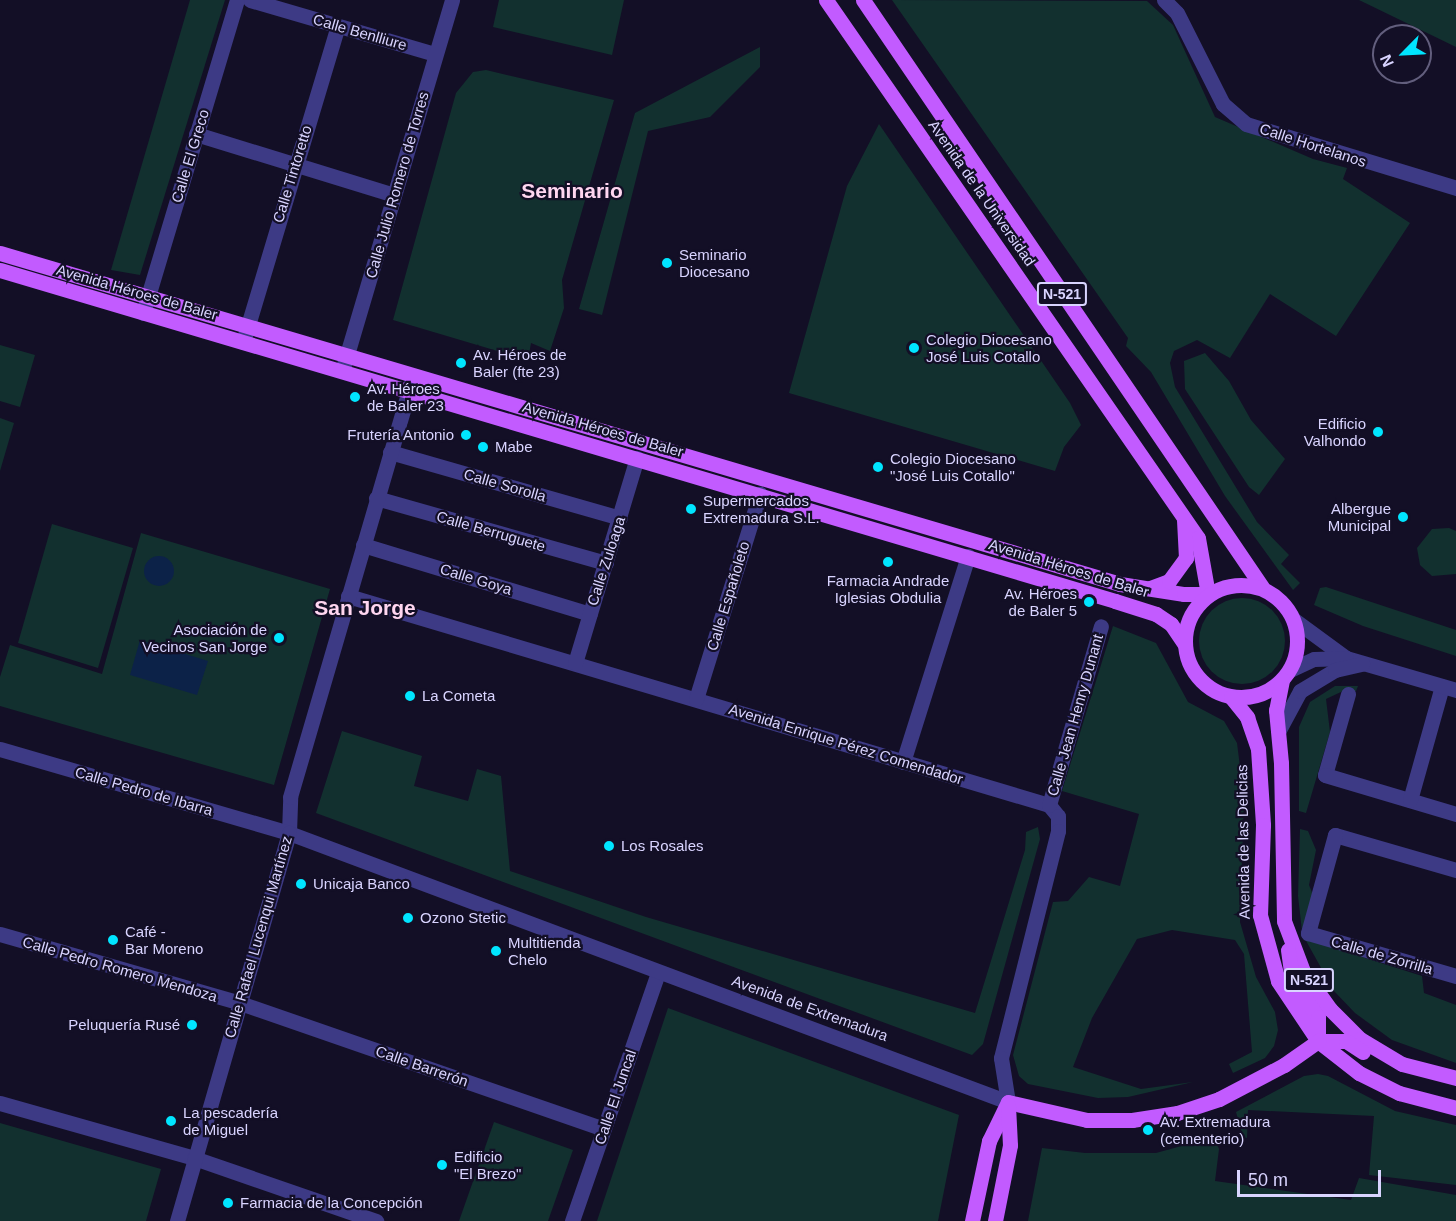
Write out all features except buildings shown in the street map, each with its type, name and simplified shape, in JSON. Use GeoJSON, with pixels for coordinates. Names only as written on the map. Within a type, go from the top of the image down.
{"type":"FeatureCollection","features":[{"type":"Feature","properties":{"kind":"main road","name":"Avenida de la Universidad"},"geometry":{"type":"LineString","coordinates":[[826,0],[1198,538],[1208,594]]}},
{"type":"Feature","properties":{"kind":"main road","name":"Avenida de la Universidad"},"geometry":{"type":"LineString","coordinates":[[863,0],[1262,587]]}},
{"type":"Feature","properties":{"kind":"main road","name":"Avenida Héroes de Baler"},"geometry":{"type":"LineString","coordinates":[[0,253],[248,324],[413,375],[1109,580],[1150,588],[1208,594]]}},
{"type":"Feature","properties":{"kind":"main road","name":"Avenida Héroes de Baler"},"geometry":{"type":"LineString","coordinates":[[0,270],[760,494],[1156,614],[1171,624],[1184,643]]}},
{"type":"Feature","properties":{"kind":"main road","name":"Avenida Héroes de Baler"},"geometry":{"type":"LineString","coordinates":[[1150,588],[1169,581],[1186,558],[1183,517]]}},
{"type":"Feature","properties":{"kind":"main road"},"geometry":{"type":"LineString","coordinates":[[1225,586],[1262,587],[1278,597],[1293,620],[1298,647],[1286,675],[1249,697],[1216,692],[1193,672],[1184,643],[1191,616],[1208,594],[1225,586]]}},
{"type":"Feature","properties":{"kind":"main road","name":"N-521"},"geometry":{"type":"LineString","coordinates":[[1286,675],[1276,710],[1279,730],[1284,921],[1303,971],[1330,1009],[1360,1040],[1402,1064],[1451,1078]]}},
{"type":"Feature","properties":{"kind":"main road","name":"Avenida de las Delicias"},"geometry":{"type":"LineString","coordinates":[[1231,696],[1247,717],[1258,749],[1263,825],[1260,915],[1278,981],[1318,1041],[1359,1073],[1399,1094],[1456,1108]]}},
{"type":"Feature","properties":{"kind":"main road"},"geometry":{"type":"LineString","coordinates":[[1284,921],[1292,978],[1318,1017],[1318,1041],[1346,1041],[1393,1070],[1451,1078]]}},
{"type":"Feature","properties":{"kind":"main road","name":"Avenida de Extremadura"},"geometry":{"type":"LineString","coordinates":[[1008,1102],[1087,1120],[1132,1120],[1177,1113],[1237,1089],[1284,1065],[1318,1041]]}},
{"type":"Feature","properties":{"kind":"main road"},"geometry":{"type":"LineString","coordinates":[[972,1221],[989,1141],[1008,1102]]}},
{"type":"Feature","properties":{"kind":"main road"},"geometry":{"type":"LineString","coordinates":[[995,1221],[1010,1145],[1008,1102]]}},
{"type":"Feature","properties":{"kind":"street","name":"Calle El Greco"},"geometry":{"type":"LineString","coordinates":[[142,313],[237,0]]}},
{"type":"Feature","properties":{"kind":"street","name":"Calle Benlliure"},"geometry":{"type":"LineString","coordinates":[[250,0],[435,54]]}},
{"type":"Feature","properties":{"kind":"street","name":"Calle Julio Romero de Torres"},"geometry":{"type":"LineString","coordinates":[[342,371],[452,0]]}},
{"type":"Feature","properties":{"kind":"street","name":"Calle Hortelanos"},"geometry":{"type":"LineString","coordinates":[[1164,0],[1177,13],[1223,104],[1246,123],[1456,188]]}},
{"type":"Feature","properties":{"kind":"street","name":"Calle Tintoretto"},"geometry":{"type":"LineString","coordinates":[[243,342],[294,165],[338,26]]}},
{"type":"Feature","properties":{"kind":"street"},"geometry":{"type":"LineString","coordinates":[[196,134],[394,195]]}},
{"type":"Feature","properties":{"kind":"street","name":"Calle Rafael Lucenqui Martínez"},"geometry":{"type":"LineString","coordinates":[[177,1221],[289,833],[290,797],[413,375]]}},
{"type":"Feature","properties":{"kind":"street","name":"Calle Sorolla"},"geometry":{"type":"LineString","coordinates":[[390,452],[620,518]]}},
{"type":"Feature","properties":{"kind":"street","name":"Calle Zuloaga"},"geometry":{"type":"LineString","coordinates":[[575,663],[637,458]]}},
{"type":"Feature","properties":{"kind":"street","name":"Calle Españoleto"},"geometry":{"type":"LineString","coordinates":[[696,699],[760,494]]}},
{"type":"Feature","properties":{"kind":"street","name":"Calle Berruguete"},"geometry":{"type":"LineString","coordinates":[[376,498],[606,563]]}},
{"type":"Feature","properties":{"kind":"street","name":"Calle Goya"},"geometry":{"type":"LineString","coordinates":[[363,544],[590,614]]}},
{"type":"Feature","properties":{"kind":"street"},"geometry":{"type":"LineString","coordinates":[[903,762],[968,556]]}},
{"type":"Feature","properties":{"kind":"street","name":"Avenida Enrique Pérez Comendador"},"geometry":{"type":"LineString","coordinates":[[348,596],[1049,805]]}},
{"type":"Feature","properties":{"kind":"street"},"geometry":{"type":"LineString","coordinates":[[1293,620],[1346,658]]}},
{"type":"Feature","properties":{"kind":"street","name":"Calle Jean Henry Dunant"},"geometry":{"type":"LineString","coordinates":[[1049,805],[1101,626]]}},
{"type":"Feature","properties":{"kind":"street"},"geometry":{"type":"LineString","coordinates":[[1286,675],[1314,659],[1346,658],[1449,688],[1410,800]]}},
{"type":"Feature","properties":{"kind":"street"},"geometry":{"type":"LineString","coordinates":[[1279,730],[1300,691],[1335,670],[1365,663]]}},
{"type":"Feature","properties":{"kind":"street"},"geometry":{"type":"LineString","coordinates":[[1348,694],[1325,775],[1456,814]]}},
{"type":"Feature","properties":{"kind":"street","name":"Calle Pedro de Ibarra"},"geometry":{"type":"LineString","coordinates":[[0,749],[289,833]]}},
{"type":"Feature","properties":{"kind":"street"},"geometry":{"type":"LineString","coordinates":[[1008,1102],[1003,1050],[1058,831],[1058,816],[1049,805]]}},
{"type":"Feature","properties":{"kind":"street","name":"Avenida de Extremadura"},"geometry":{"type":"LineString","coordinates":[[289,833],[1008,1102]]}},
{"type":"Feature","properties":{"kind":"street","name":"Calle de Zorrilla"},"geometry":{"type":"LineString","coordinates":[[1456,870],[1335,835],[1308,933],[1456,976]]}},
{"type":"Feature","properties":{"kind":"street","name":"Calle Pedro Romero Mendoza"},"geometry":{"type":"LineString","coordinates":[[0,934],[240,1003]]}},
{"type":"Feature","properties":{"kind":"street","name":"Calle El Juncal"},"geometry":{"type":"LineString","coordinates":[[572,1221],[658,972]]}},
{"type":"Feature","properties":{"kind":"street","name":"Calle Barrerón"},"geometry":{"type":"LineString","coordinates":[[240,1003],[603,1129]]}},
{"type":"Feature","properties":{"kind":"street"},"geometry":{"type":"LineString","coordinates":[[0,1102],[194,1158],[376,1221]]}},
{"type":"Feature","properties":{"kind":"green space"},"geometry":{"type":"Polygon","coordinates":[[[190,0],[225,0],[140,275],[111,270],[190,0]]]}},
{"type":"Feature","properties":{"kind":"green space"},"geometry":{"type":"Polygon","coordinates":[[[499,0],[624,0],[612,55],[493,27],[499,0]]]}},
{"type":"Feature","properties":{"kind":"green space"},"geometry":{"type":"Polygon","coordinates":[[[892,0],[1147,1],[1173,25],[1215,117],[1313,159],[1347,168],[1343,179],[1410,223],[1336,336],[1270,294],[1230,358],[1197,340],[1174,351],[1170,363],[1175,387],[1257,522],[1289,555],[1281,564],[1300,583],[1293,590],[1225,496],[1151,372],[1126,346],[1128,338],[892,0]]]}},
{"type":"Feature","properties":{"kind":"green space"},"geometry":{"type":"Polygon","coordinates":[[[1359,0],[1456,0],[1456,47],[1432,35],[1432,24],[1409,24],[1359,0]]]}},
{"type":"Feature","properties":{"kind":"green space"},"geometry":{"type":"Polygon","coordinates":[[[760,47],[760,67],[710,117],[648,131],[602,315],[579,309],[635,113],[760,47]]]}},
{"type":"Feature","properties":{"kind":"green space"},"geometry":{"type":"Polygon","coordinates":[[[486,70],[614,100],[562,280],[564,308],[550,351],[531,343],[528,360],[393,320],[456,93],[473,72],[486,70]]]}},
{"type":"Feature","properties":{"kind":"green space"},"geometry":{"type":"Polygon","coordinates":[[[879,124],[1070,403],[1081,425],[1064,447],[1055,471],[789,393],[847,186],[879,124]]]}},
{"type":"Feature","properties":{"kind":"green space"},"geometry":{"type":"Polygon","coordinates":[[[0,345],[35,355],[20,407],[0,401],[0,345]]]}},
{"type":"Feature","properties":{"kind":"green space"},"geometry":{"type":"Polygon","coordinates":[[[1205,353],[1229,381],[1251,420],[1285,459],[1259,495],[1249,487],[1185,389],[1184,361],[1205,353]]]}},
{"type":"Feature","properties":{"kind":"green space"},"geometry":{"type":"Polygon","coordinates":[[[0,418],[14,423],[0,471],[0,418]]]}},
{"type":"Feature","properties":{"kind":"green space"},"geometry":{"type":"Polygon","coordinates":[[[52,524],[133,548],[98,668],[18,643],[52,524]]]}},
{"type":"Feature","properties":{"kind":"green space"},"geometry":{"type":"Polygon","coordinates":[[[1449,528],[1456,531],[1456,574],[1432,576],[1420,565],[1417,548],[1432,529],[1449,528]]]}},
{"type":"Feature","properties":{"kind":"green space"},"geometry":{"type":"Polygon","coordinates":[[[141,533],[330,589],[274,785],[0,706],[0,677],[10,645],[102,674],[141,533]]]}},
{"type":"Feature","properties":{"kind":"green space"},"geometry":{"type":"Polygon","coordinates":[[[1326,587],[1456,630],[1456,656],[1363,626],[1314,605],[1320,588],[1326,587]]]}},
{"type":"Feature","properties":{"kind":"green space"},"geometry":{"type":"Polygon","coordinates":[[[1242,598],[1266,605],[1278,617],[1285,641],[1278,665],[1266,677],[1242,684],[1218,677],[1206,665],[1199,641],[1206,617],[1218,605],[1242,598]]]}},
{"type":"Feature","properties":{"kind":"green space"},"geometry":{"type":"Polygon","coordinates":[[[1113,626],[1156,643],[1188,702],[1224,721],[1237,743],[1244,799],[1240,922],[1256,977],[1275,1012],[1278,1030],[1274,1046],[1265,1058],[1233,1073],[1229,1064],[1252,1052],[1244,954],[1235,940],[1172,930],[1137,939],[1092,1018],[1073,1067],[1141,1089],[1193,1082],[1128,1097],[1098,1098],[1028,1084],[1019,1076],[1013,1055],[1053,902],[1068,901],[1089,877],[1120,886],[1139,814],[1062,791],[1113,626]]]}},
{"type":"Feature","properties":{"kind":"green space"},"geometry":{"type":"Polygon","coordinates":[[[1335,686],[1358,686],[1356,691],[1343,691],[1326,699],[1330,732],[1306,813],[1299,811],[1299,727],[1310,702],[1335,686]]]}},
{"type":"Feature","properties":{"kind":"green space"},"geometry":{"type":"Polygon","coordinates":[[[342,731],[422,756],[414,786],[468,801],[477,769],[501,776],[510,871],[646,917],[975,1013],[1025,850],[1026,832],[1038,827],[1040,839],[983,1044],[972,1055],[316,813],[342,731]]]}},
{"type":"Feature","properties":{"kind":"green space"},"geometry":{"type":"Polygon","coordinates":[[[1300,829],[1308,831],[1316,850],[1309,885],[1313,895],[1302,931],[1298,896],[1300,829]]]}},
{"type":"Feature","properties":{"kind":"green space"},"geometry":{"type":"Polygon","coordinates":[[[1305,939],[1422,976],[1424,993],[1456,1005],[1456,1063],[1392,1040],[1355,1013],[1334,991],[1305,939]]]}},
{"type":"Feature","properties":{"kind":"green space"},"geometry":{"type":"Polygon","coordinates":[[[668,1008],[959,1115],[938,1221],[597,1221],[668,1008]]]}},
{"type":"Feature","properties":{"kind":"green space"},"geometry":{"type":"Polygon","coordinates":[[[1318,1074],[1328,1076],[1395,1111],[1456,1125],[1456,1185],[1369,1175],[1374,1116],[1248,1110],[1247,1138],[1243,1137],[1236,1112],[1304,1076],[1318,1074]]]}},
{"type":"Feature","properties":{"kind":"green space"},"geometry":{"type":"Polygon","coordinates":[[[494,1122],[573,1150],[548,1221],[459,1221],[494,1122]]]}},
{"type":"Feature","properties":{"kind":"green space"},"geometry":{"type":"Polygon","coordinates":[[[0,1123],[161,1169],[146,1221],[0,1221],[0,1123]]]}},
{"type":"Feature","properties":{"kind":"green space"},"geometry":{"type":"Polygon","coordinates":[[[1214,1137],[1219,1149],[1215,1181],[1351,1200],[1359,1178],[1456,1195],[1456,1221],[1028,1221],[1042,1148],[1085,1153],[1156,1153],[1214,1137]]]}},
{"type":"Feature","properties":{"kind":"water"},"geometry":{"type":"Polygon","coordinates":[[[159,556],[165,557],[173,565],[173,577],[165,585],[159,586],[153,585],[145,577],[144,571],[145,565],[153,557],[159,556]]]}},
{"type":"Feature","properties":{"kind":"water"},"geometry":{"type":"Polygon","coordinates":[[[140,640],[208,661],[197,695],[130,675],[140,640]]]}},
{"type":"Feature","properties":{"kind":"place","name":"Seminario Diocesano"},"geometry":{"type":"Point","coordinates":[667,263]}},
{"type":"Feature","properties":{"kind":"place","name":"Colegio Diocesano José Luis Cotallo"},"geometry":{"type":"Point","coordinates":[914,348]}},
{"type":"Feature","properties":{"kind":"place","name":"Av. Héroes de Baler (fte 23)"},"geometry":{"type":"Point","coordinates":[461,363]}},
{"type":"Feature","properties":{"kind":"place","name":"Av. Héroes de Baler 23"},"geometry":{"type":"Point","coordinates":[355,397]}},
{"type":"Feature","properties":{"kind":"place","name":"Edificio Valhondo"},"geometry":{"type":"Point","coordinates":[1378,432]}},
{"type":"Feature","properties":{"kind":"place","name":"Frutería Antonio"},"geometry":{"type":"Point","coordinates":[466,435]}},
{"type":"Feature","properties":{"kind":"place","name":"Mabe"},"geometry":{"type":"Point","coordinates":[483,447]}},
{"type":"Feature","properties":{"kind":"place","name":"Colegio Diocesano \"José Luis Cotallo\""},"geometry":{"type":"Point","coordinates":[878,467]}},
{"type":"Feature","properties":{"kind":"place","name":"Supermercados Extremadura S.L."},"geometry":{"type":"Point","coordinates":[691,509]}},
{"type":"Feature","properties":{"kind":"place","name":"Albergue Municipal"},"geometry":{"type":"Point","coordinates":[1403,517]}},
{"type":"Feature","properties":{"kind":"place","name":"Farmacia Andrade Iglesias Obdulia"},"geometry":{"type":"Point","coordinates":[888,562]}},
{"type":"Feature","properties":{"kind":"place","name":"Av. Héroes de Baler 5"},"geometry":{"type":"Point","coordinates":[1089,602]}},
{"type":"Feature","properties":{"kind":"place","name":"Asociación de Vecinos San Jorge"},"geometry":{"type":"Point","coordinates":[279,638]}},
{"type":"Feature","properties":{"kind":"place","name":"La Cometa"},"geometry":{"type":"Point","coordinates":[410,696]}},
{"type":"Feature","properties":{"kind":"place","name":"Los Rosales"},"geometry":{"type":"Point","coordinates":[609,846]}},
{"type":"Feature","properties":{"kind":"place","name":"Unicaja Banco"},"geometry":{"type":"Point","coordinates":[301,884]}},
{"type":"Feature","properties":{"kind":"place","name":"Ozono Stetic"},"geometry":{"type":"Point","coordinates":[408,918]}},
{"type":"Feature","properties":{"kind":"place","name":"Café - Bar Moreno"},"geometry":{"type":"Point","coordinates":[113,940]}},
{"type":"Feature","properties":{"kind":"place","name":"Multitienda Chelo"},"geometry":{"type":"Point","coordinates":[496,951]}},
{"type":"Feature","properties":{"kind":"place","name":"Peluquería Rusé"},"geometry":{"type":"Point","coordinates":[192,1025]}},
{"type":"Feature","properties":{"kind":"place","name":"La pescadería de Miguel"},"geometry":{"type":"Point","coordinates":[171,1121]}},
{"type":"Feature","properties":{"kind":"place","name":"Av. Extremadura (cementerio)"},"geometry":{"type":"Point","coordinates":[1148,1130]}},
{"type":"Feature","properties":{"kind":"place","name":"Edificio \"El Brezo\""},"geometry":{"type":"Point","coordinates":[442,1165]}},
{"type":"Feature","properties":{"kind":"place","name":"Farmacia de la Concepción"},"geometry":{"type":"Point","coordinates":[228,1203]}},
{"type":"Feature","properties":{"kind":"district","name":"Seminario"},"geometry":{"type":"Point","coordinates":[572,191]}},
{"type":"Feature","properties":{"kind":"district","name":"San Jorge"},"geometry":{"type":"Point","coordinates":[365,608]}}]}
